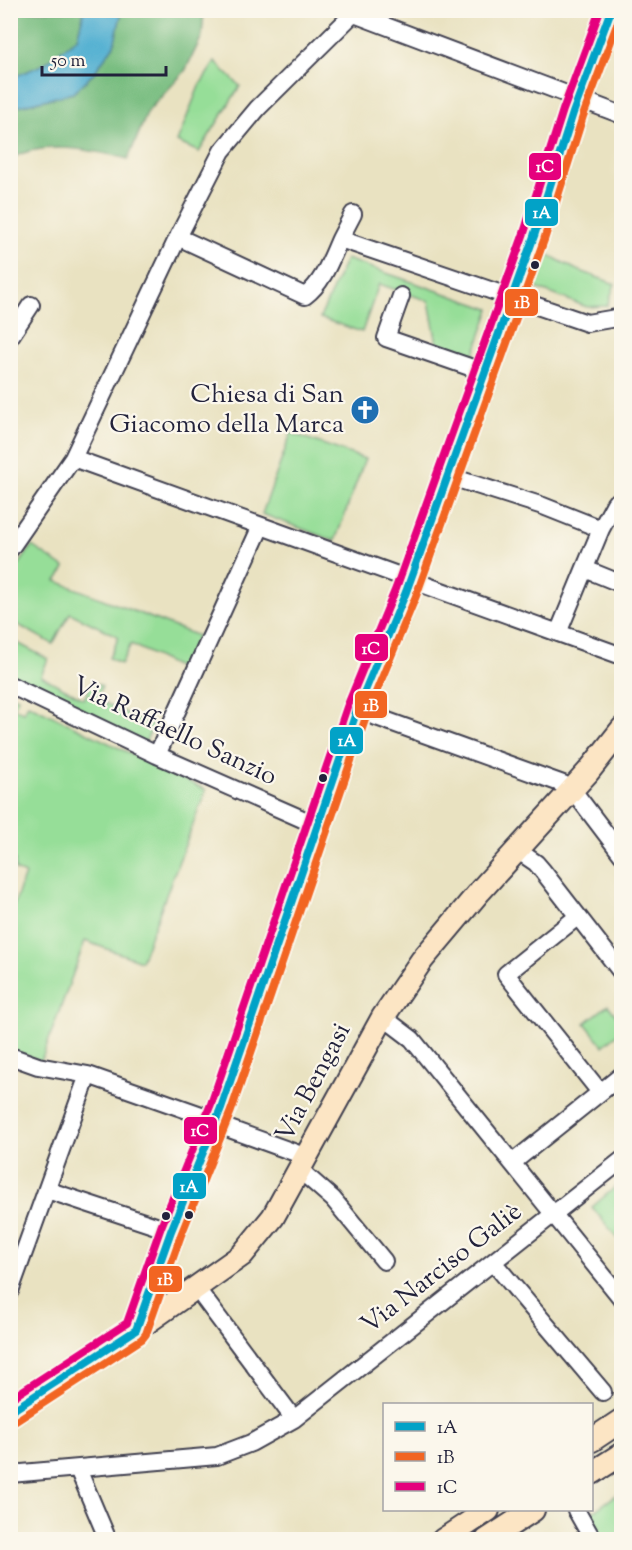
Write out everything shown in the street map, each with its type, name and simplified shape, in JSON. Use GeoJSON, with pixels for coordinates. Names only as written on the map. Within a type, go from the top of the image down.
{"type":"FeatureCollection","features":[{"type":"Feature","properties":{"kind":"street"},"geometry":{"type":"LineString","coordinates":[[136,1330],[171,1231],[215,1123],[357,710],[410,580],[448,476],[534,236],[578,99],[611,10]]}},
{"type":"Feature","properties":{"kind":"street"},"geometry":{"type":"LineString","coordinates":[[10,549],[73,458],[178,237],[222,151],[258,108],[355,12],[621,115]]}},
{"type":"Feature","properties":{"kind":"street"},"geometry":{"type":"LineString","coordinates":[[178,237],[305,296],[320,280],[353,214]]}},
{"type":"Feature","properties":{"kind":"street"},"geometry":{"type":"LineString","coordinates":[[340,239],[587,323],[621,317]]}},
{"type":"Feature","properties":{"kind":"street"},"geometry":{"type":"LineString","coordinates":[[401,296],[386,338],[484,372]]}},
{"type":"Feature","properties":{"kind":"street"},"geometry":{"type":"LineString","coordinates":[[10,337],[32,305]]}},
{"type":"Feature","properties":{"kind":"street"},"geometry":{"type":"LineString","coordinates":[[73,458],[621,656]]}},
{"type":"Feature","properties":{"kind":"street"},"geometry":{"type":"LineString","coordinates":[[448,476],[543,506],[601,529]]}},
{"type":"Feature","properties":{"kind":"street"},"geometry":{"type":"LineString","coordinates":[[558,633],[601,529],[615,503],[621,506]]}},
{"type":"Feature","properties":{"kind":"street"},"geometry":{"type":"LineString","coordinates":[[157,755],[261,526]]}},
{"type":"Feature","properties":{"kind":"street"},"geometry":{"type":"LineString","coordinates":[[585,569],[621,584]]}},
{"type":"Feature","properties":{"kind":"street","name":"Via Raffaello Sanzio"},"geometry":{"type":"LineString","coordinates":[[10,685],[157,755],[316,825]]}},
{"type":"Feature","properties":{"kind":"street"},"geometry":{"type":"LineString","coordinates":[[357,710],[563,784],[571,790],[621,855]]}},
{"type":"Feature","properties":{"kind":"street","name":"Via Bengasi"},"geometry":{"type":"LineString","coordinates":[[11,1412],[197,1289],[242,1255],[273,1217],[383,1017],[429,951],[588,772],[621,729]]}},
{"type":"Feature","properties":{"kind":"street"},"geometry":{"type":"LineString","coordinates":[[517,850],[536,863],[621,973]]}},
{"type":"Feature","properties":{"kind":"street"},"geometry":{"type":"LineString","coordinates":[[577,917],[506,974],[600,1092]]}},
{"type":"Feature","properties":{"kind":"street"},"geometry":{"type":"LineString","coordinates":[[383,1017],[412,1039],[621,1299]]}},
{"type":"Feature","properties":{"kind":"street"},"geometry":{"type":"LineString","coordinates":[[10,1056],[38,1066],[88,1076],[204,1116],[304,1163],[384,1261]]}},
{"type":"Feature","properties":{"kind":"street"},"geometry":{"type":"LineString","coordinates":[[512,1163],[621,1075]]}},
{"type":"Feature","properties":{"kind":"street"},"geometry":{"type":"LineString","coordinates":[[10,1291],[88,1076]]}},
{"type":"Feature","properties":{"kind":"street","name":"Via Narciso Galiè"},"geometry":{"type":"LineString","coordinates":[[10,1474],[217,1456],[251,1443],[294,1419],[621,1160]]}},
{"type":"Feature","properties":{"kind":"street"},"geometry":{"type":"LineString","coordinates":[[47,1190],[171,1231]]}},
{"type":"Feature","properties":{"kind":"street"},"geometry":{"type":"LineString","coordinates":[[492,1262],[603,1392]]}},
{"type":"Feature","properties":{"kind":"street"},"geometry":{"type":"LineString","coordinates":[[197,1289],[294,1419]]}},
{"type":"Feature","properties":{"kind":"street"},"geometry":{"type":"LineString","coordinates":[[593,1439],[621,1420]]}},
{"type":"Feature","properties":{"kind":"street"},"geometry":{"type":"LineString","coordinates":[[593,1472],[621,1454]]}},
{"type":"Feature","properties":{"kind":"street"},"geometry":{"type":"LineString","coordinates":[[78,1469],[108,1539]]}},
{"type":"Feature","properties":{"kind":"street"},"geometry":{"type":"LineString","coordinates":[[443,1539],[485,1511]]}},
{"type":"Feature","properties":{"kind":"street"},"geometry":{"type":"LineString","coordinates":[[487,1539],[530,1511]]}},
{"type":"Feature","properties":{"kind":"street"},"geometry":{"type":"LineString","coordinates":[[577,1511],[593,1539]]}},
{"type":"Feature","properties":{"kind":"green space"},"geometry":{"type":"Polygon","coordinates":[[[10,11],[84,11],[77,38],[44,64],[14,78],[11,77],[10,11]]]}},
{"type":"Feature","properties":{"kind":"green space"},"geometry":{"type":"Polygon","coordinates":[[[122,11],[204,11],[202,36],[185,71],[148,111],[128,159],[69,148],[39,149],[11,158],[10,108],[73,93],[93,74],[114,45],[122,11]]]}},
{"type":"Feature","properties":{"kind":"green space"},"geometry":{"type":"Polygon","coordinates":[[[215,62],[240,86],[199,152],[177,142],[199,86],[215,62]]]}},
{"type":"Feature","properties":{"kind":"green space"},"geometry":{"type":"Polygon","coordinates":[[[541,251],[575,269],[615,284],[607,306],[587,307],[528,285],[541,251]]]}},
{"type":"Feature","properties":{"kind":"green space"},"geometry":{"type":"Polygon","coordinates":[[[346,259],[490,309],[473,357],[437,344],[429,301],[379,284],[362,332],[320,318],[346,259]]]}},
{"type":"Feature","properties":{"kind":"green space"},"geometry":{"type":"Polygon","coordinates":[[[291,433],[365,459],[335,541],[262,514],[291,433]]]}},
{"type":"Feature","properties":{"kind":"green space"},"geometry":{"type":"Polygon","coordinates":[[[32,546],[65,568],[56,581],[198,636],[181,669],[131,644],[121,664],[109,658],[119,637],[70,613],[53,644],[11,621],[11,576],[32,546]]]}},
{"type":"Feature","properties":{"kind":"green space"},"geometry":{"type":"Polygon","coordinates":[[[10,639],[48,659],[41,676],[84,699],[92,682],[102,686],[97,699],[153,726],[144,745],[11,677],[10,639]]]}},
{"type":"Feature","properties":{"kind":"green space"},"geometry":{"type":"Polygon","coordinates":[[[10,694],[18,698],[14,708],[23,712],[28,704],[206,790],[141,961],[85,941],[41,1061],[11,1050],[11,914],[25,874],[15,870],[15,861],[11,855],[10,694]]]}},
{"type":"Feature","properties":{"kind":"green space"},"geometry":{"type":"Polygon","coordinates":[[[608,1005],[621,1022],[621,1031],[603,1046],[585,1023],[608,1005]]]}},
{"type":"Feature","properties":{"kind":"green space"},"geometry":{"type":"Polygon","coordinates":[[[620,1183],[622,1186],[621,1243],[592,1207],[620,1183]]]}},
{"type":"Feature","properties":{"kind":"green space"},"geometry":{"type":"Polygon","coordinates":[[[619,1493],[621,1497],[621,1539],[598,1539],[586,1517],[619,1493]]]}},
{"type":"Feature","properties":{"kind":"water"},"geometry":{"type":"Polygon","coordinates":[[[84,11],[122,11],[114,45],[93,74],[73,93],[11,108],[11,77],[44,64],[77,38],[84,11]]]}},
{"type":"Feature","properties":{"kind":"transit line","name":"1C"},"geometry":{"type":"LineString","coordinates":[[10,1399],[127,1323],[161,1227],[211,1104],[347,707],[396,588],[524,233],[563,110],[600,10]]}},
{"type":"Feature","properties":{"kind":"transit line","name":"1A"},"geometry":{"type":"LineString","coordinates":[[10,1412],[136,1330],[171,1231],[221,1108],[357,710],[406,592],[534,236],[573,113],[611,10]]}},
{"type":"Feature","properties":{"kind":"transit line","name":"1B"},"geometry":{"type":"LineString","coordinates":[[16,1421],[142,1339],[146,1334],[181,1235],[231,1111],[367,714],[416,596],[544,240],[583,116],[621,14]]}},
{"type":"Feature","properties":{"kind":"place","name":"Chiesa di San Giacomo della Marca"},"geometry":{"type":"Point","coordinates":[365,410]}}]}
